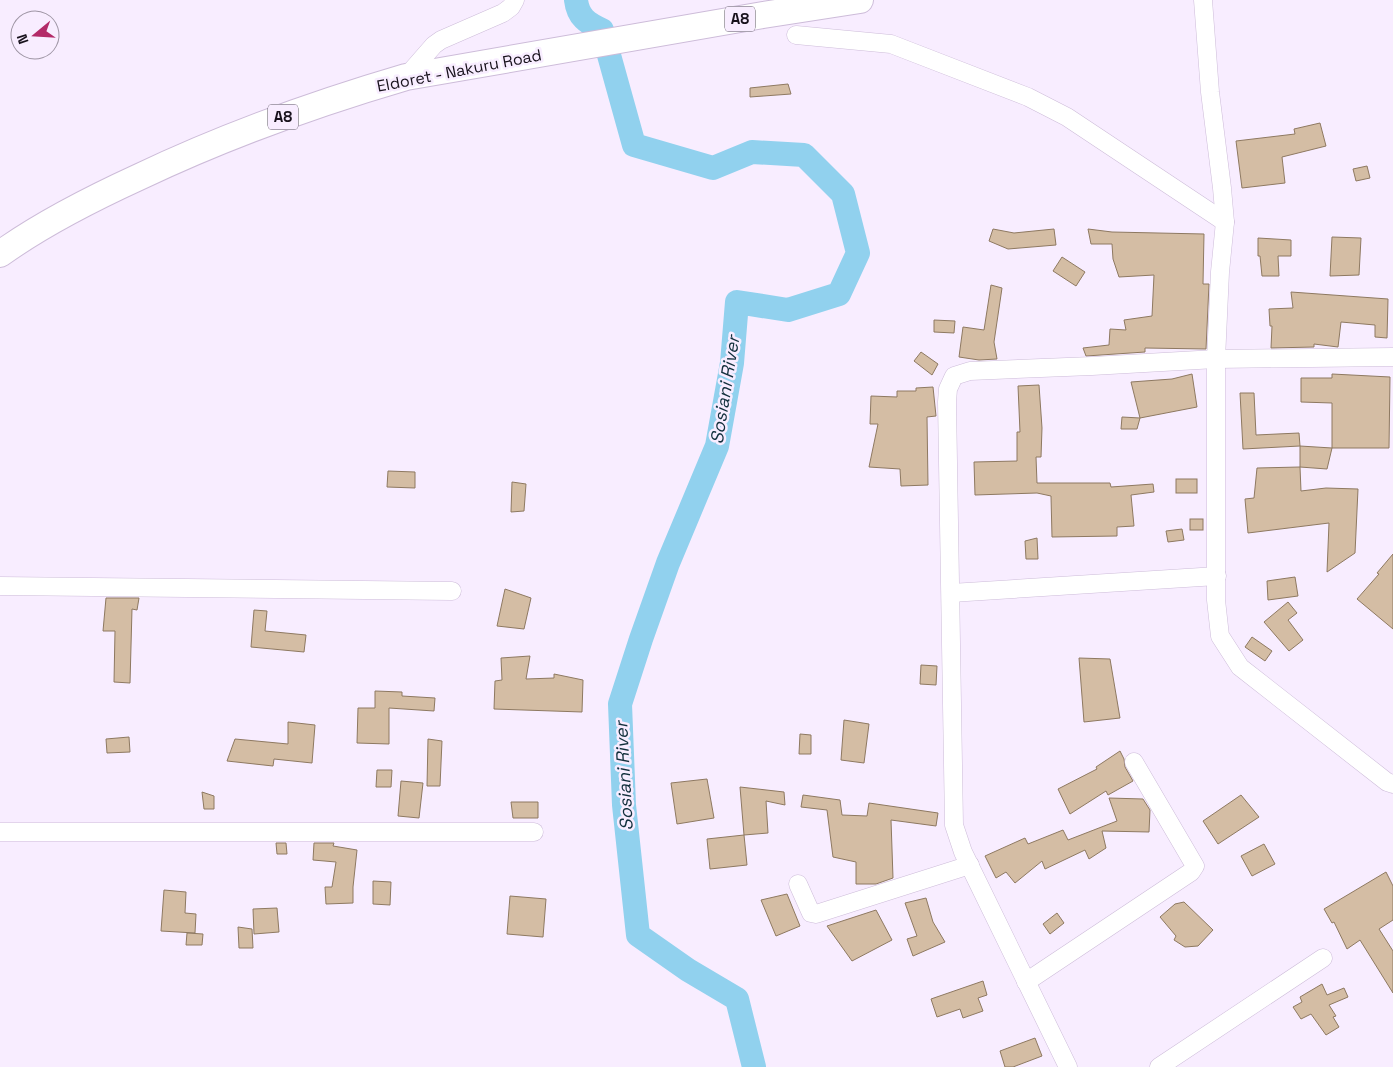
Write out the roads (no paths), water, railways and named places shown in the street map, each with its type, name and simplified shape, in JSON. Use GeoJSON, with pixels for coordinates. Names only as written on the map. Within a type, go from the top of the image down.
{"type":"FeatureCollection","features":[{"type":"Feature","properties":{"kind":"highway","name":"Eldoret - Nakuru Road"},"geometry":{"type":"LineString","coordinates":[[0,254],[66,213],[211,144],[330,100],[406,77],[860,0]]}},
{"type":"Feature","properties":{"kind":"street"},"geometry":{"type":"LineString","coordinates":[[406,77],[434,45],[503,13],[516,0]]}},
{"type":"Feature","properties":{"kind":"street"},"geometry":{"type":"LineString","coordinates":[[1203,0],[1210,92],[1222,188],[1224,222],[1216,359],[1216,600],[1220,636],[1240,668],[1386,782],[1393,784]]}},
{"type":"Feature","properties":{"kind":"street"},"geometry":{"type":"LineString","coordinates":[[796,35],[891,44],[1028,97],[1067,117],[1224,222]]}},
{"type":"Feature","properties":{"kind":"street"},"geometry":{"type":"LineString","coordinates":[[1068,1067],[963,852],[954,825],[948,389],[954,376],[970,371],[1216,359],[1393,357]]}},
{"type":"Feature","properties":{"kind":"street"},"geometry":{"type":"LineString","coordinates":[[951,593],[1217,576]]}},
{"type":"Feature","properties":{"kind":"street"},"geometry":{"type":"LineString","coordinates":[[0,586],[452,590]]}},
{"type":"Feature","properties":{"kind":"street"},"geometry":{"type":"LineString","coordinates":[[1026,982],[1191,872],[1195,866],[1134,762]]}},
{"type":"Feature","properties":{"kind":"street"},"geometry":{"type":"LineString","coordinates":[[0,832],[534,832]]}},
{"type":"Feature","properties":{"kind":"street"},"geometry":{"type":"LineString","coordinates":[[798,884],[811,913],[816,914],[970,865]]}},
{"type":"Feature","properties":{"kind":"street"},"geometry":{"type":"LineString","coordinates":[[1159,1067],[1323,958]]}},
{"type":"Feature","properties":{"kind":"waterway","name":"Sosiani River"},"geometry":{"type":"LineString","coordinates":[[576,0],[579,11],[584,19],[602,30],[634,145],[713,168],[752,152],[804,155],[843,194],[858,253],[839,294],[788,310],[737,302],[732,363],[717,446],[668,563],[620,704],[624,805],[638,935],[688,970],[737,999],[754,1067]]}}]}
